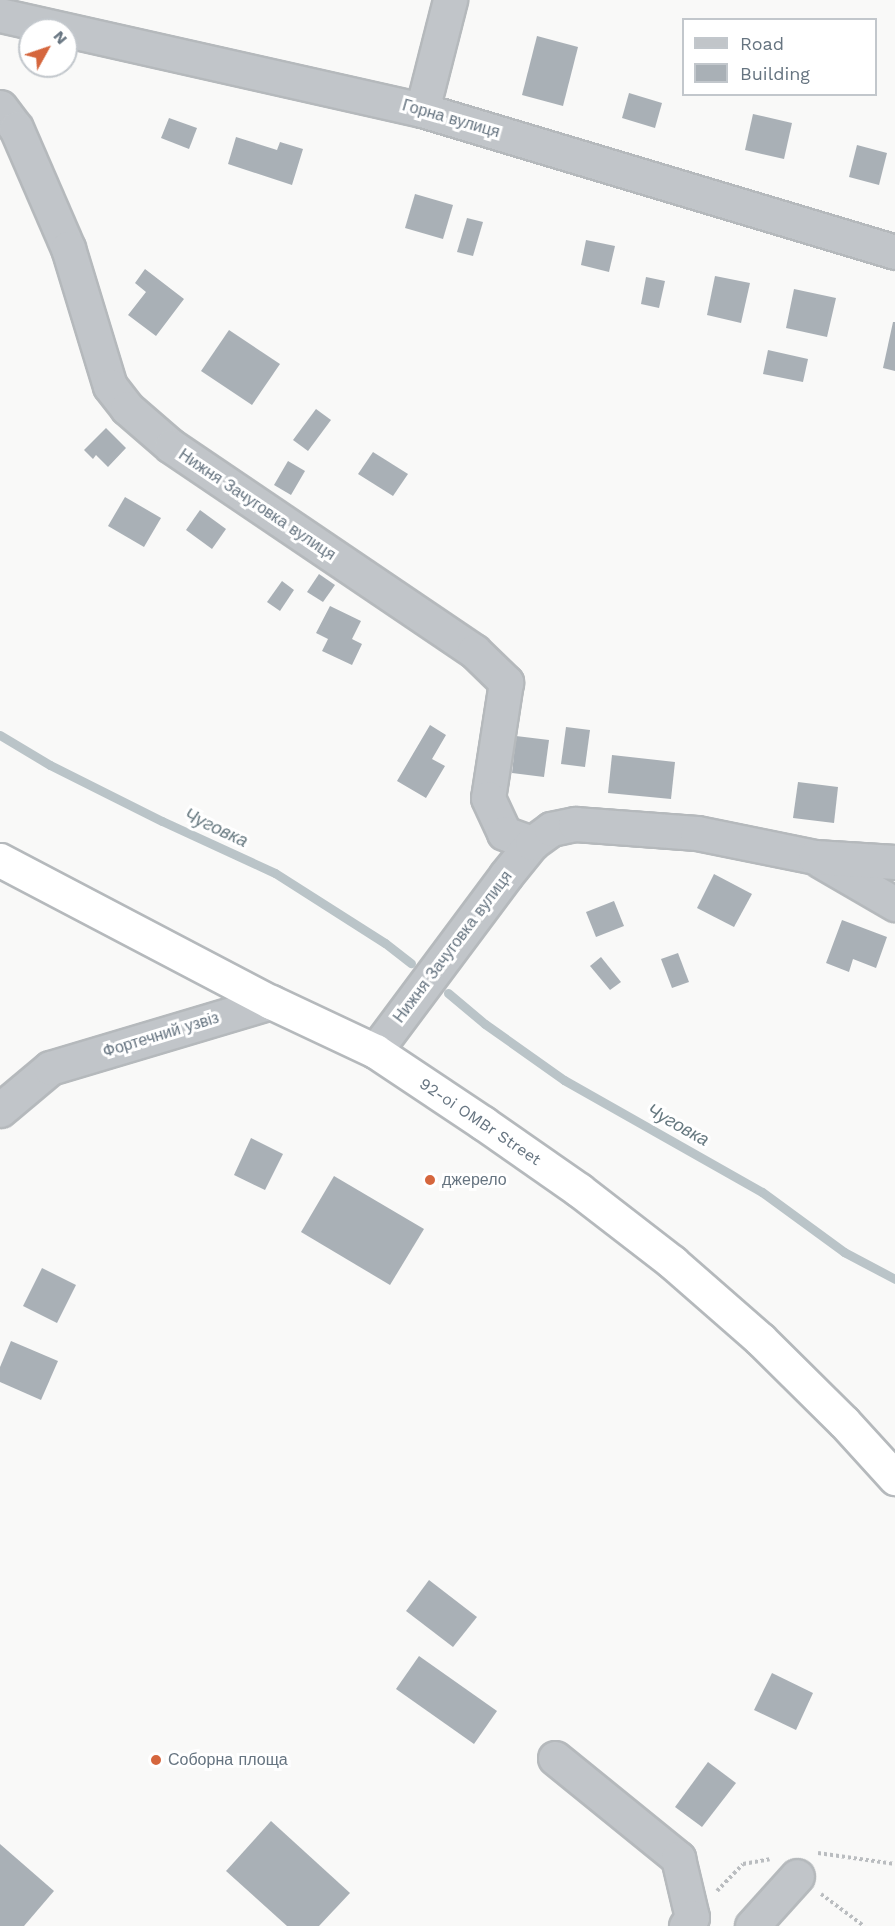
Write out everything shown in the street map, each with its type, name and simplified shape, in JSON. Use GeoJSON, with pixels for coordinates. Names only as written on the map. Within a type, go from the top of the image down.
{"type":"FeatureCollection","features":[{"type":"Feature","properties":{"kind":"highway","name":"92-oi OMBr Street"},"geometry":{"type":"LineString","coordinates":[[0,860],[271,1002],[375,1051],[579,1190],[672,1262],[760,1339],[844,1422],[895,1478]]}},
{"type":"Feature","properties":{"kind":"street"},"geometry":{"type":"LineString","coordinates":[[422,110],[450,0]]}},
{"type":"Feature","properties":{"kind":"street","name":"Горна вулиця"},"geometry":{"type":"LineString","coordinates":[[0,15],[422,110],[895,252]]}},
{"type":"Feature","properties":{"kind":"street","name":"Нижня Зачуговка вулиця"},"geometry":{"type":"LineString","coordinates":[[0,107],[16,128],[68,248],[110,386],[127,408],[171,446],[474,651],[506,682],[488,798],[504,833],[532,843]]}},
{"type":"Feature","properties":{"kind":"street","name":"Нижня Зачуговка вулиця"},"geometry":{"type":"LineString","coordinates":[[375,1051],[532,843],[551,829],[575,824],[697,833],[815,857],[895,862]]}},
{"type":"Feature","properties":{"kind":"street","name":"Нижня Зачуговка вулиця"},"geometry":{"type":"LineString","coordinates":[[815,857],[895,904]]}},
{"type":"Feature","properties":{"kind":"street","name":"Фортечний узвіз"},"geometry":{"type":"LineString","coordinates":[[0,1082],[271,1002]]}},
{"type":"Feature","properties":{"kind":"street","name":"Фортечний узвіз"},"geometry":{"type":"LineString","coordinates":[[0,1110],[50,1068]]}},
{"type":"Feature","properties":{"kind":"street"},"geometry":{"type":"LineString","coordinates":[[555,1758],[678,1858],[692,1917],[686,1926]]}},
{"type":"Feature","properties":{"kind":"street"},"geometry":{"type":"LineString","coordinates":[[752,1926],[797,1876]]}},
{"type":"Feature","properties":{"kind":"path"},"geometry":{"type":"LineString","coordinates":[[797,1876],[864,1926]]}},
{"type":"Feature","properties":{"kind":"building"},"geometry":{"type":"Polygon","coordinates":[[[537,36],[578,47],[563,106],[522,95],[537,36]]]}},
{"type":"Feature","properties":{"kind":"building"},"geometry":{"type":"Polygon","coordinates":[[[629,93],[662,103],[655,128],[622,118],[629,93]]]}},
{"type":"Feature","properties":{"kind":"building"},"geometry":{"type":"Polygon","coordinates":[[[753,114],[792,123],[784,159],[745,150],[753,114]]]}},
{"type":"Feature","properties":{"kind":"building"},"geometry":{"type":"Polygon","coordinates":[[[169,118],[197,128],[189,149],[161,138],[169,118]]]}},
{"type":"Feature","properties":{"kind":"building"},"geometry":{"type":"Polygon","coordinates":[[[236,137],[277,150],[280,142],[303,149],[292,185],[228,164],[236,137]]]}},
{"type":"Feature","properties":{"kind":"building"},"geometry":{"type":"Polygon","coordinates":[[[857,145],[887,153],[879,185],[849,177],[857,145]]]}},
{"type":"Feature","properties":{"kind":"building"},"geometry":{"type":"Polygon","coordinates":[[[415,194],[453,205],[443,239],[405,228],[415,194]]]}},
{"type":"Feature","properties":{"kind":"building"},"geometry":{"type":"Polygon","coordinates":[[[467,218],[483,222],[473,256],[457,252],[467,218]]]}},
{"type":"Feature","properties":{"kind":"building"},"geometry":{"type":"Polygon","coordinates":[[[586,240],[615,246],[609,272],[581,265],[586,240]]]}},
{"type":"Feature","properties":{"kind":"building"},"geometry":{"type":"Polygon","coordinates":[[[145,269],[184,299],[156,336],[128,315],[146,292],[135,283],[145,269]]]}},
{"type":"Feature","properties":{"kind":"building"},"geometry":{"type":"Polygon","coordinates":[[[715,276],[750,283],[741,323],[707,315],[715,276]]]}},
{"type":"Feature","properties":{"kind":"building"},"geometry":{"type":"Polygon","coordinates":[[[646,277],[665,281],[659,308],[641,304],[646,277]]]}},
{"type":"Feature","properties":{"kind":"building"},"geometry":{"type":"Polygon","coordinates":[[[794,289],[836,298],[827,337],[786,328],[794,289]]]}},
{"type":"Feature","properties":{"kind":"building"},"geometry":{"type":"Polygon","coordinates":[[[893,322],[895,322],[895,371],[883,368],[893,322]]]}},
{"type":"Feature","properties":{"kind":"building"},"geometry":{"type":"Polygon","coordinates":[[[229,330],[280,364],[252,405],[201,371],[229,330]]]}},
{"type":"Feature","properties":{"kind":"building"},"geometry":{"type":"Polygon","coordinates":[[[768,350],[808,359],[803,382],[763,374],[768,350]]]}},
{"type":"Feature","properties":{"kind":"building"},"geometry":{"type":"Polygon","coordinates":[[[316,409],[331,420],[308,451],[293,440],[316,409]]]}},
{"type":"Feature","properties":{"kind":"building"},"geometry":{"type":"Polygon","coordinates":[[[106,428],[126,448],[108,467],[96,455],[93,459],[84,450],[106,428]]]}},
{"type":"Feature","properties":{"kind":"building"},"geometry":{"type":"Polygon","coordinates":[[[373,452],[408,474],[393,496],[358,474],[373,452]]]}},
{"type":"Feature","properties":{"kind":"building"},"geometry":{"type":"Polygon","coordinates":[[[288,461],[305,471],[291,495],[274,485],[288,461]]]}},
{"type":"Feature","properties":{"kind":"building"},"geometry":{"type":"Polygon","coordinates":[[[125,497],[161,518],[144,547],[108,526],[125,497]]]}},
{"type":"Feature","properties":{"kind":"building"},"geometry":{"type":"Polygon","coordinates":[[[200,510],[226,529],[212,549],[186,530],[200,510]]]}},
{"type":"Feature","properties":{"kind":"building"},"geometry":{"type":"Polygon","coordinates":[[[319,574],[335,585],[323,602],[307,592],[319,574]]]}},
{"type":"Feature","properties":{"kind":"building"},"geometry":{"type":"Polygon","coordinates":[[[282,581],[294,590],[280,611],[267,602],[282,581]]]}},
{"type":"Feature","properties":{"kind":"building"},"geometry":{"type":"Polygon","coordinates":[[[330,606],[361,621],[352,639],[362,644],[352,665],[322,651],[328,639],[316,633],[330,606]]]}},
{"type":"Feature","properties":{"kind":"building"},"geometry":{"type":"Polygon","coordinates":[[[430,725],[446,735],[432,759],[445,766],[426,798],[397,781],[430,725]]]}},
{"type":"Feature","properties":{"kind":"building"},"geometry":{"type":"Polygon","coordinates":[[[566,727],[590,730],[585,767],[561,764],[566,727]]]}},
{"type":"Feature","properties":{"kind":"building"},"geometry":{"type":"Polygon","coordinates":[[[516,736],[549,740],[544,777],[512,773],[516,736]]]}},
{"type":"Feature","properties":{"kind":"building"},"geometry":{"type":"Polygon","coordinates":[[[612,755],[675,762],[671,799],[608,793],[612,755]]]}},
{"type":"Feature","properties":{"kind":"building"},"geometry":{"type":"Polygon","coordinates":[[[798,782],[838,787],[834,823],[793,818],[798,782]]]}},
{"type":"Feature","properties":{"kind":"building"},"geometry":{"type":"Polygon","coordinates":[[[714,874],[752,894],[734,927],[697,908],[714,874]]]}},
{"type":"Feature","properties":{"kind":"building"},"geometry":{"type":"Polygon","coordinates":[[[614,901],[624,926],[596,937],[586,912],[614,901]]]}},
{"type":"Feature","properties":{"kind":"building"},"geometry":{"type":"Polygon","coordinates":[[[842,920],[887,937],[876,968],[853,959],[849,972],[826,963],[842,920]]]}},
{"type":"Feature","properties":{"kind":"building"},"geometry":{"type":"Polygon","coordinates":[[[678,953],[689,982],[672,988],[661,959],[678,953]]]}},
{"type":"Feature","properties":{"kind":"building"},"geometry":{"type":"Polygon","coordinates":[[[601,957],[621,982],[610,990],[590,966],[601,957]]]}},
{"type":"Feature","properties":{"kind":"building"},"geometry":{"type":"Polygon","coordinates":[[[251,1138],[283,1154],[265,1190],[234,1175],[251,1138]]]}},
{"type":"Feature","properties":{"kind":"building"},"geometry":{"type":"Polygon","coordinates":[[[334,1176],[424,1229],[390,1285],[301,1232],[334,1176]]]}},
{"type":"Feature","properties":{"kind":"building"},"geometry":{"type":"Polygon","coordinates":[[[42,1268],[76,1285],[57,1323],[23,1306],[42,1268]]]}},
{"type":"Feature","properties":{"kind":"building"},"geometry":{"type":"Polygon","coordinates":[[[11,1341],[58,1361],[41,1400],[0,1382],[0,1367],[11,1341]]]}},
{"type":"Feature","properties":{"kind":"building"},"geometry":{"type":"Polygon","coordinates":[[[429,1580],[477,1617],[453,1647],[406,1611],[429,1580]]]}},
{"type":"Feature","properties":{"kind":"building"},"geometry":{"type":"Polygon","coordinates":[[[419,1656],[497,1711],[474,1744],[396,1689],[419,1656]]]}},
{"type":"Feature","properties":{"kind":"building"},"geometry":{"type":"Polygon","coordinates":[[[772,1673],[813,1693],[796,1730],[754,1710],[772,1673]]]}},
{"type":"Feature","properties":{"kind":"building"},"geometry":{"type":"Polygon","coordinates":[[[708,1762],[736,1783],[702,1827],[675,1807],[708,1762]]]}},
{"type":"Feature","properties":{"kind":"building"},"geometry":{"type":"Polygon","coordinates":[[[271,1821],[350,1893],[319,1926],[287,1926],[226,1871],[271,1821]]]}},
{"type":"Feature","properties":{"kind":"building"},"geometry":{"type":"Polygon","coordinates":[[[0,1844],[54,1891],[24,1926],[0,1926],[0,1844]]]}},
{"type":"Feature","properties":{"kind":"waterway","name":"Чуговка"},"geometry":{"type":"LineString","coordinates":[[0,735],[50,765],[162,821],[275,873],[385,943],[411,963]]}},
{"type":"Feature","properties":{"kind":"waterway","name":"Чуговка"},"geometry":{"type":"LineString","coordinates":[[448,993],[485,1024],[564,1080],[762,1192],[844,1252],[895,1279]]}},
{"type":"Feature","properties":{"kind":"place","name":"джерело"},"geometry":{"type":"Point","coordinates":[430,1180]}},
{"type":"Feature","properties":{"kind":"place","name":"Соборна площа"},"geometry":{"type":"Point","coordinates":[156,1760]}}]}
